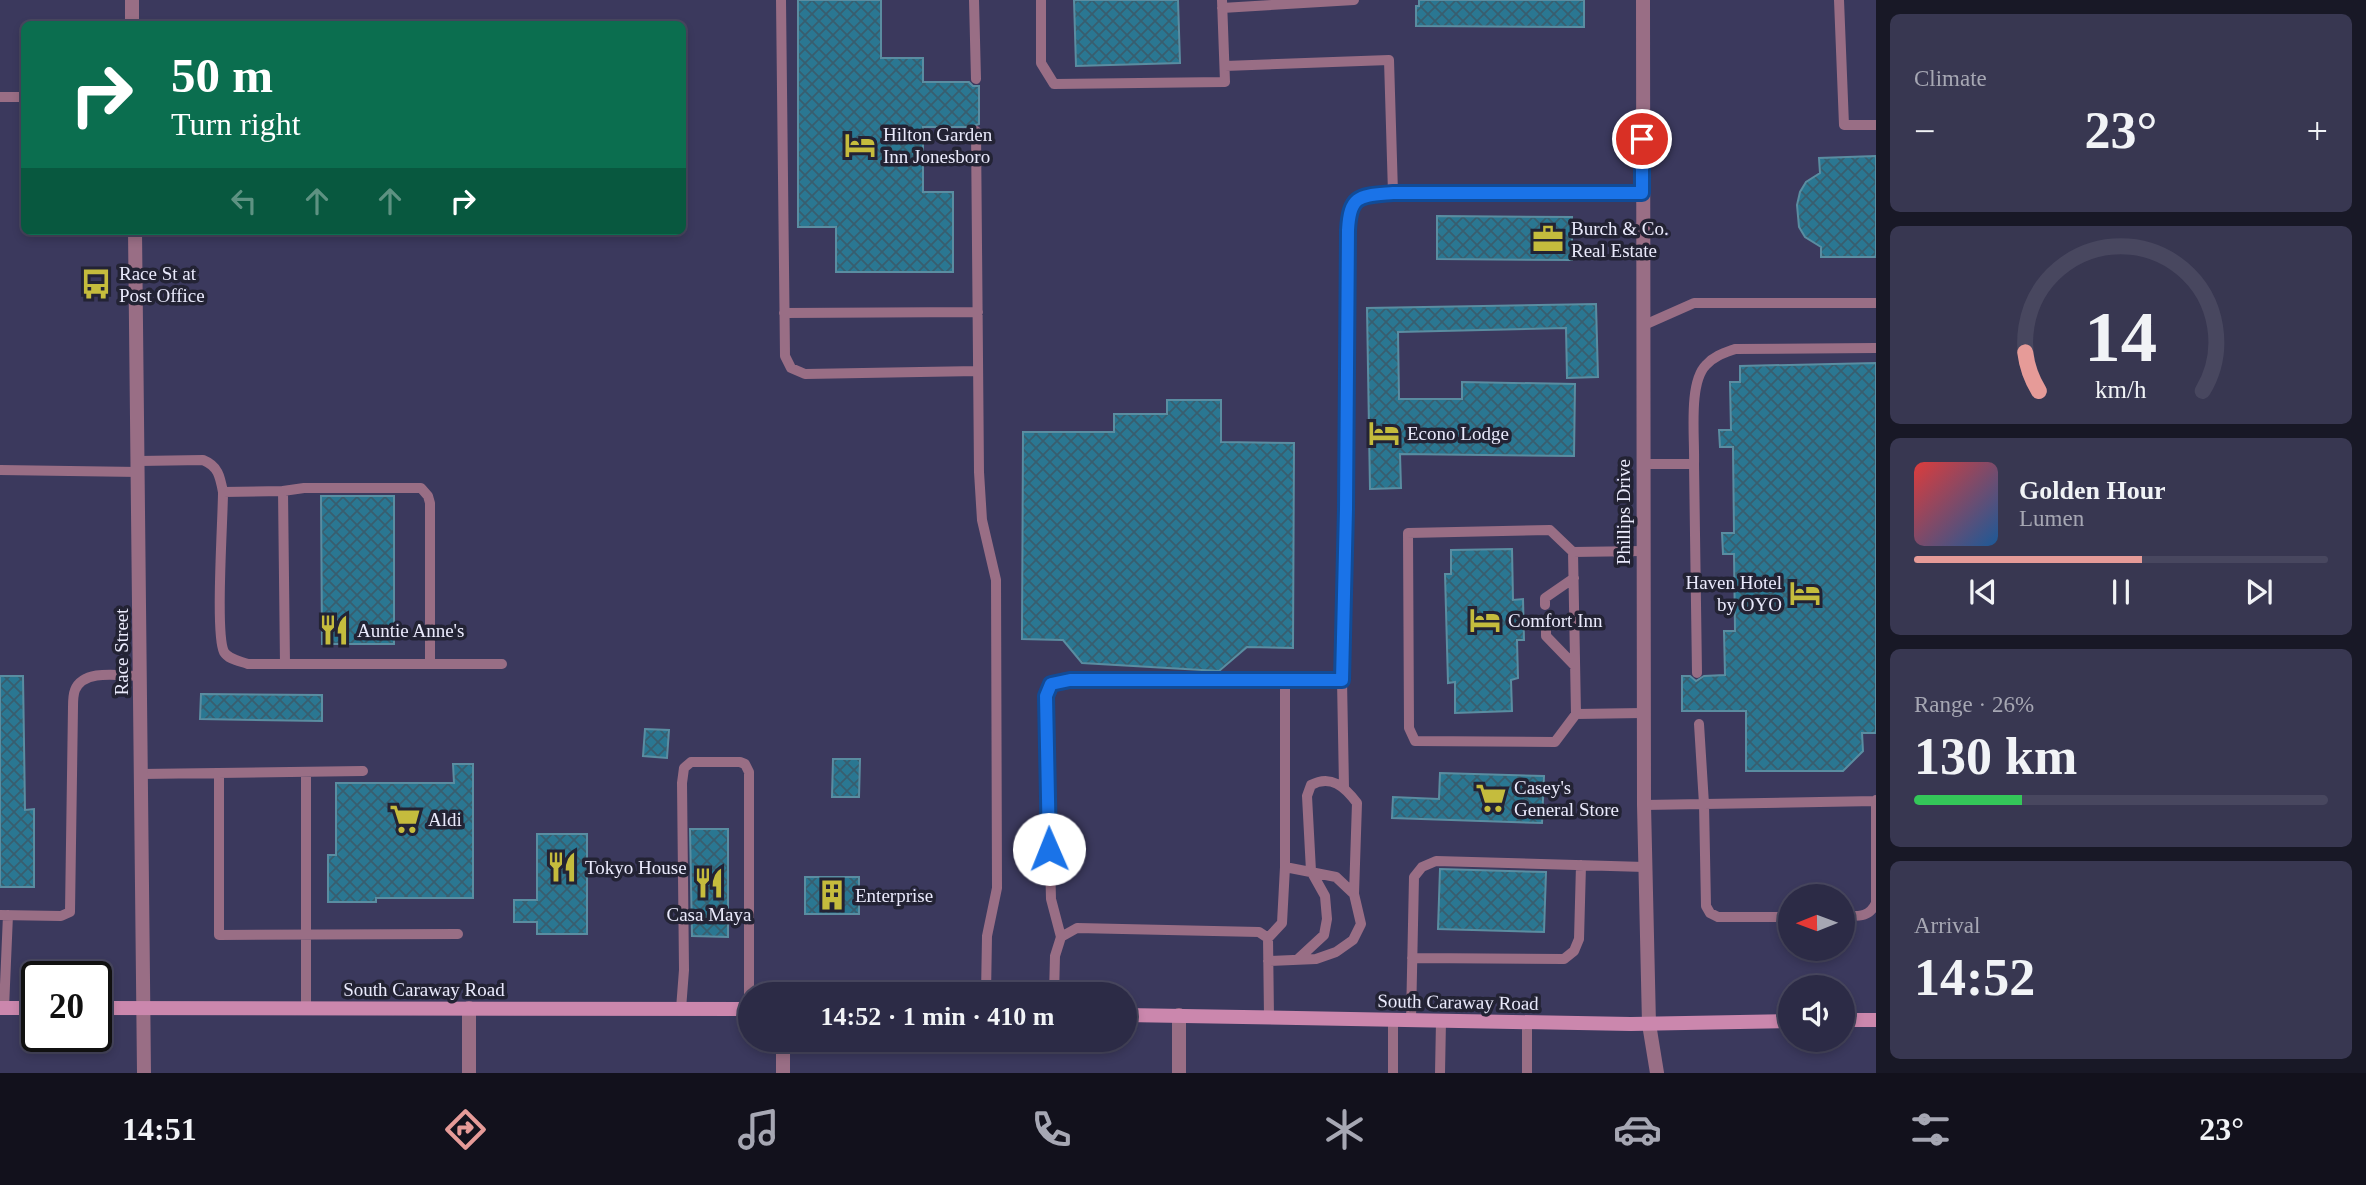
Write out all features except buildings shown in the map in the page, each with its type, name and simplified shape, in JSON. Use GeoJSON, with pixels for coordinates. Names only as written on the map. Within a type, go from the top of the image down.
{"type":"FeatureCollection","features":[{"type":"Feature","properties":{"kind":"main road"},"geometry":{"type":"LineString","coordinates":[[2,1008],[21,1008]]}},
{"type":"Feature","properties":{"kind":"main road","name":"South Caraway Road"},"geometry":{"type":"LineString","coordinates":[[112,1008],[738,1009]]}},
{"type":"Feature","properties":{"kind":"main road","name":"South Caraway Road"},"geometry":{"type":"LineString","coordinates":[[1137,1015],[1649,1024],[1778,1021]]}},
{"type":"Feature","properties":{"kind":"main road"},"geometry":{"type":"LineString","coordinates":[[1855,1020],[1876,1020]]}},
{"type":"Feature","properties":{"kind":"street"},"geometry":{"type":"LineString","coordinates":[[132,0],[132,21]]}},
{"type":"Feature","properties":{"kind":"street","name":"Phillips Drive"},"geometry":{"type":"LineString","coordinates":[[1643,0],[1644,805],[1649,1024],[1657,1073]]}},
{"type":"Feature","properties":{"kind":"street","name":"Race Street"},"geometry":{"type":"LineString","coordinates":[[135,235],[144,1073]]}},
{"type":"Feature","properties":{"kind":"street"},"geometry":{"type":"LineString","coordinates":[[469,1009],[469,1073]]}},
{"type":"Feature","properties":{"kind":"street"},"geometry":{"type":"LineString","coordinates":[[1179,1015],[1179,1073]]}},
{"type":"Feature","properties":{"kind":"street"},"geometry":{"type":"LineString","coordinates":[[783,1052],[783,1073]]}},
{"type":"Feature","properties":{"kind":"lane"},"geometry":{"type":"LineString","coordinates":[[781,0],[785,356],[790,368],[805,374],[978,371]]}},
{"type":"Feature","properties":{"kind":"lane"},"geometry":{"type":"LineString","coordinates":[[974,0],[976,79]]}},
{"type":"Feature","properties":{"kind":"lane"},"geometry":{"type":"LineString","coordinates":[[1041,0],[1041,63],[1054,84],[1225,82],[1222,4],[1354,0]]}},
{"type":"Feature","properties":{"kind":"lane"},"geometry":{"type":"LineString","coordinates":[[1839,0],[1844,125],[1876,125]]}},
{"type":"Feature","properties":{"kind":"lane"},"geometry":{"type":"LineString","coordinates":[[1225,66],[1388,60],[1393,193]]}},
{"type":"Feature","properties":{"kind":"lane"},"geometry":{"type":"LineString","coordinates":[[0,97],[21,97]]}},
{"type":"Feature","properties":{"kind":"lane"},"geometry":{"type":"LineString","coordinates":[[976,131],[979,472],[982,520],[996,580],[997,888],[987,936],[986,982]]}},
{"type":"Feature","properties":{"kind":"lane"},"geometry":{"type":"LineString","coordinates":[[1344,787],[1342,680],[1349,210],[1356,199],[1367,195],[1393,193],[1642,193]]}},
{"type":"Feature","properties":{"kind":"lane"},"geometry":{"type":"LineString","coordinates":[[1642,326],[1694,303],[1876,303]]}},
{"type":"Feature","properties":{"kind":"lane"},"geometry":{"type":"LineString","coordinates":[[785,313],[978,312]]}},
{"type":"Feature","properties":{"kind":"lane"},"geometry":{"type":"LineString","coordinates":[[1698,673],[1695,385],[1704,366],[1718,355],[1735,349],[1876,348]]}},
{"type":"Feature","properties":{"kind":"lane"},"geometry":{"type":"LineString","coordinates":[[0,470],[139,466],[202,460],[212,463],[220,474],[223,492],[221,625],[224,651],[231,659],[248,664],[502,664]]}},
{"type":"Feature","properties":{"kind":"lane"},"geometry":{"type":"LineString","coordinates":[[1642,464],[1695,464]]}},
{"type":"Feature","properties":{"kind":"lane"},"geometry":{"type":"LineString","coordinates":[[223,492],[304,488],[421,488],[428,496],[430,664]]}},
{"type":"Feature","properties":{"kind":"lane"},"geometry":{"type":"LineString","coordinates":[[283,491],[285,664]]}},
{"type":"Feature","properties":{"kind":"lane"},"geometry":{"type":"LineString","coordinates":[[1550,530],[1573,552],[1576,713],[1555,741],[1415,741],[1409,728],[1408,533],[1550,530]]}},
{"type":"Feature","properties":{"kind":"lane"},"geometry":{"type":"LineString","coordinates":[[1573,552],[1642,551]]}},
{"type":"Feature","properties":{"kind":"lane"},"geometry":{"type":"LineString","coordinates":[[1545,605],[1545,598],[1574,578]]}},
{"type":"Feature","properties":{"kind":"lane"},"geometry":{"type":"LineString","coordinates":[[1546,631],[1546,636],[1575,666]]}},
{"type":"Feature","properties":{"kind":"lane"},"geometry":{"type":"LineString","coordinates":[[2,1008],[4,915],[61,916],[70,912],[75,689],[84,679],[93,675],[140,676]]}},
{"type":"Feature","properties":{"kind":"lane"},"geometry":{"type":"LineString","coordinates":[[1054,982],[1055,956],[1061,937],[1051,900],[1046,696],[1051,684],[1070,680],[1342,680]]}},
{"type":"Feature","properties":{"kind":"lane"},"geometry":{"type":"LineString","coordinates":[[1269,1017],[1268,938],[1282,923],[1285,867],[1284,681]]}},
{"type":"Feature","properties":{"kind":"lane"},"geometry":{"type":"LineString","coordinates":[[1576,713],[1643,713]]}},
{"type":"Feature","properties":{"kind":"lane"},"geometry":{"type":"LineString","coordinates":[[1699,724],[1706,906],[1710,913],[1718,917],[1778,916]]}},
{"type":"Feature","properties":{"kind":"lane"},"geometry":{"type":"LineString","coordinates":[[681,1009],[684,970],[682,778],[684,768],[691,762],[740,762],[745,764],[749,772],[750,982]]}},
{"type":"Feature","properties":{"kind":"lane"},"geometry":{"type":"LineString","coordinates":[[141,774],[363,771]]}},
{"type":"Feature","properties":{"kind":"lane"},"geometry":{"type":"LineString","coordinates":[[306,772],[306,1008]]}},
{"type":"Feature","properties":{"kind":"lane"},"geometry":{"type":"LineString","coordinates":[[219,773],[219,935],[458,933]]}},
{"type":"Feature","properties":{"kind":"lane"},"geometry":{"type":"LineString","coordinates":[[1268,961],[1297,960],[1317,959],[1336,952],[1353,940],[1361,924],[1354,894],[1357,803],[1344,787],[1336,782],[1320,780],[1311,785],[1307,796],[1311,871],[1325,896],[1327,919],[1324,935],[1297,960]]}},
{"type":"Feature","properties":{"kind":"lane"},"geometry":{"type":"LineString","coordinates":[[1644,805],[1876,800],[1876,903],[1872,911],[1864,916],[1855,916]]}},
{"type":"Feature","properties":{"kind":"lane"},"geometry":{"type":"LineString","coordinates":[[1411,1020],[1414,877],[1422,867],[1436,861],[1645,867]]}},
{"type":"Feature","properties":{"kind":"lane"},"geometry":{"type":"LineString","coordinates":[[1412,958],[1564,959],[1574,951],[1579,939],[1581,865]]}},
{"type":"Feature","properties":{"kind":"lane"},"geometry":{"type":"LineString","coordinates":[[1285,867],[1336,877],[1354,894]]}},
{"type":"Feature","properties":{"kind":"lane"},"geometry":{"type":"LineString","coordinates":[[1061,937],[1077,928],[1259,932],[1268,938]]}},
{"type":"Feature","properties":{"kind":"lane"},"geometry":{"type":"LineString","coordinates":[[1393,1019],[1393,1073]]}},
{"type":"Feature","properties":{"kind":"lane"},"geometry":{"type":"LineString","coordinates":[[1440,1073],[1441,1020]]}},
{"type":"Feature","properties":{"kind":"lane"},"geometry":{"type":"LineString","coordinates":[[1527,1022],[1527,1073]]}},
{"type":"Feature","properties":{"kind":"place","name":"Hilton Garden Inn Jonesboro"},"geometry":{"type":"Point","coordinates":[860,145]}},
{"type":"Feature","properties":{"kind":"place","name":"Burch & Co. Real Estate"},"geometry":{"type":"Point","coordinates":[1548,239]}},
{"type":"Feature","properties":{"kind":"place","name":"Race St at Post Office"},"geometry":{"type":"Point","coordinates":[96,284]}},
{"type":"Feature","properties":{"kind":"place","name":"Econo Lodge"},"geometry":{"type":"Point","coordinates":[1384,433]}},
{"type":"Feature","properties":{"kind":"place","name":"Haven Hotel by OYO"},"geometry":{"type":"Point","coordinates":[1805,593]}},
{"type":"Feature","properties":{"kind":"place","name":"Comfort Inn"},"geometry":{"type":"Point","coordinates":[1485,620]}},
{"type":"Feature","properties":{"kind":"place","name":"Auntie Anne's"},"geometry":{"type":"Point","coordinates":[334,630]}},
{"type":"Feature","properties":{"kind":"place","name":"Casey's General Store"},"geometry":{"type":"Point","coordinates":[1491,798]}},
{"type":"Feature","properties":{"kind":"place","name":"Aldi"},"geometry":{"type":"Point","coordinates":[405,819]}},
{"type":"Feature","properties":{"kind":"place","name":"Tokyo House"},"geometry":{"type":"Point","coordinates":[562,867]}},
{"type":"Feature","properties":{"kind":"place","name":"Casa Maya"},"geometry":{"type":"Point","coordinates":[709,883]}},
{"type":"Feature","properties":{"kind":"place","name":"Enterprise"},"geometry":{"type":"Point","coordinates":[832,895]}},
{"type":"Feature","properties":{"kind":"route"},"geometry":{"type":"LineString","coordinates":[[1049,849],[1046,696],[1051,684],[1070,680],[1342,680],[1348,230],[1349,210],[1356,199],[1367,195],[1393,193],[1642,193],[1642,139]]}}]}
